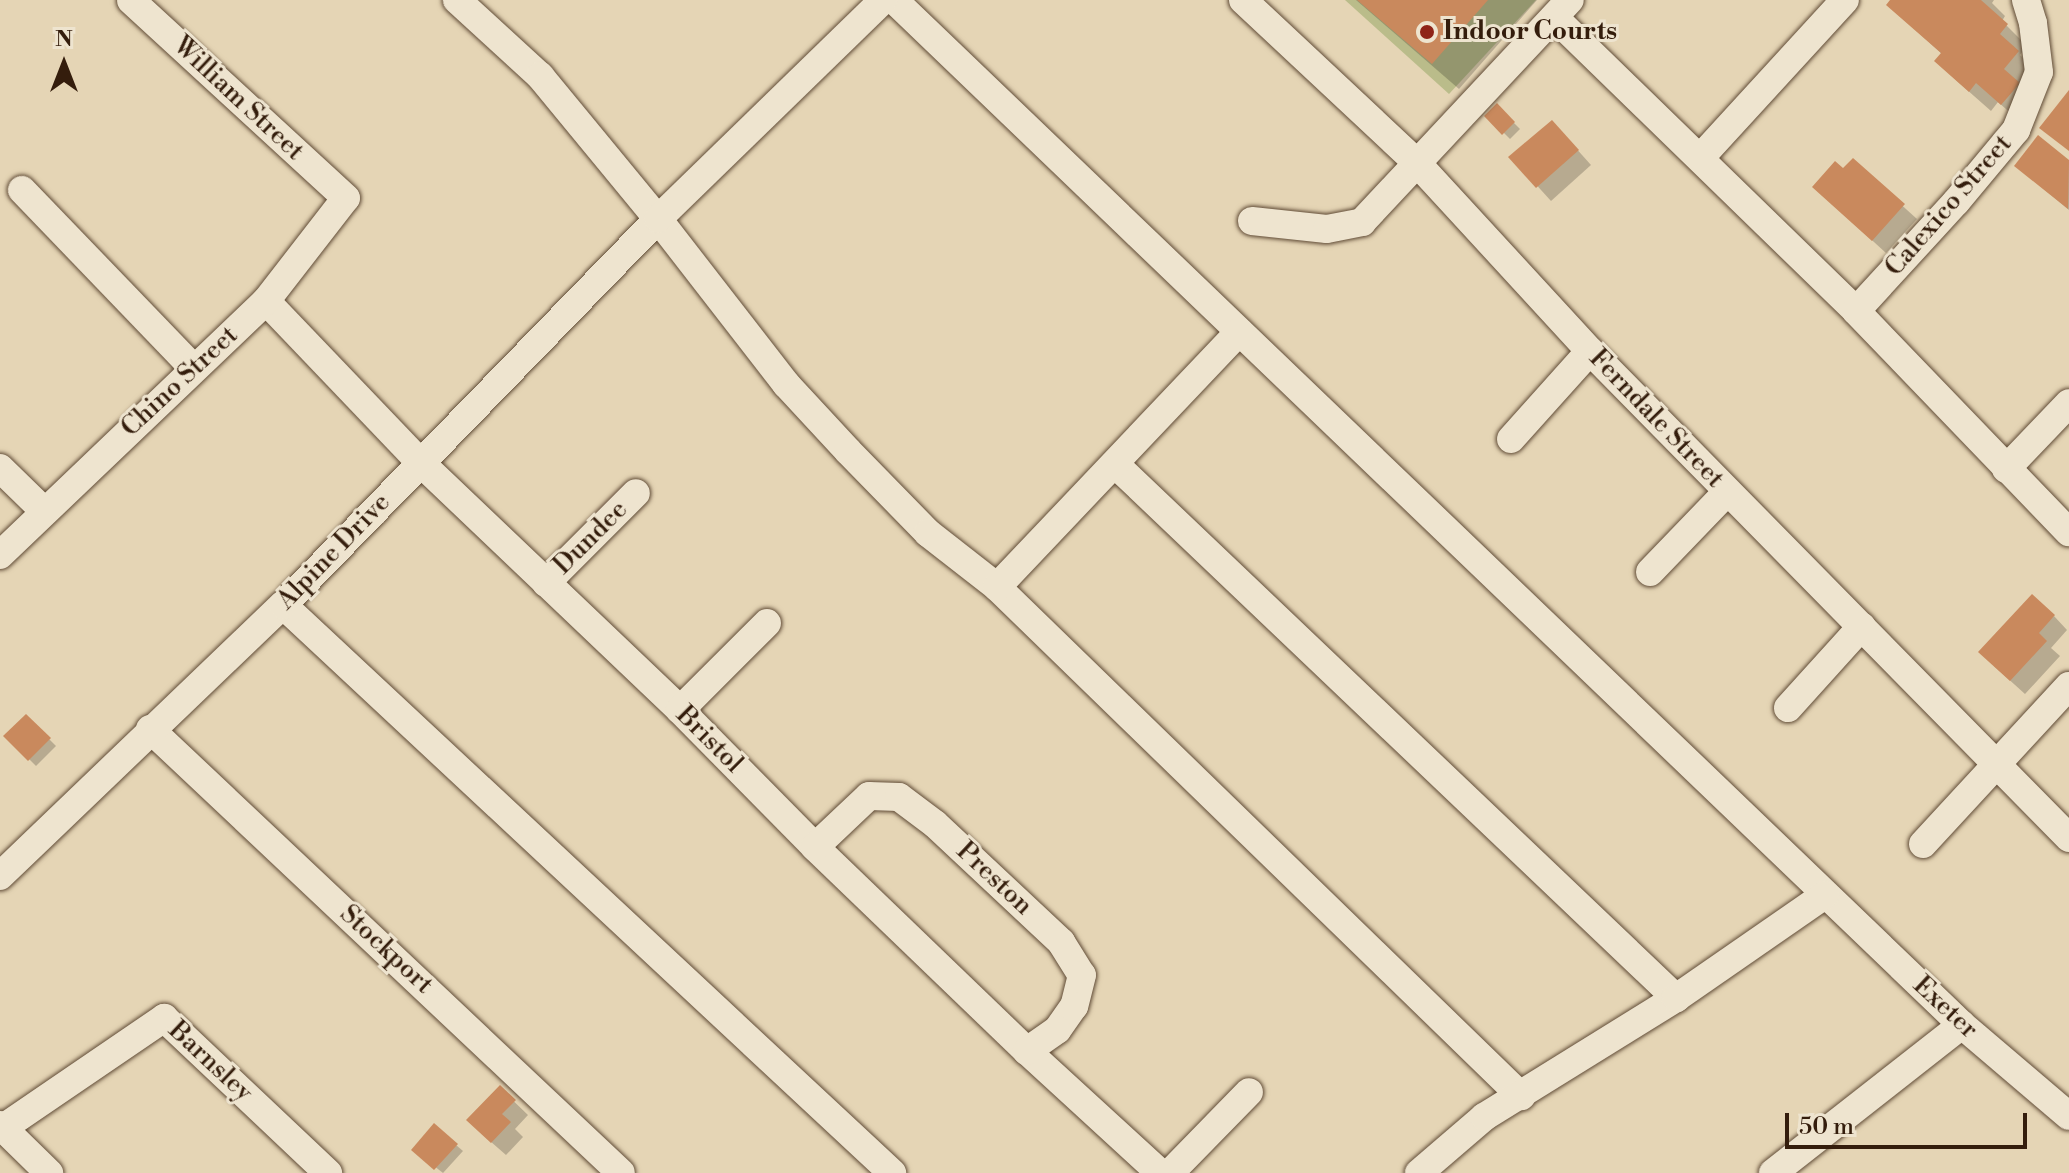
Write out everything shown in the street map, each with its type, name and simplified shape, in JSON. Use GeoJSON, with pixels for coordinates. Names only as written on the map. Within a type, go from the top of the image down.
{"type":"FeatureCollection","features":[{"type":"Feature","properties":{"kind":"street","name":"William Street"},"geometry":{"type":"LineString","coordinates":[[131,0],[346,198]]}},
{"type":"Feature","properties":{"kind":"street"},"geometry":{"type":"LineString","coordinates":[[457,0],[540,76],[658,219],[786,384],[848,451],[928,533],[997,587],[1521,1096]]}},
{"type":"Feature","properties":{"kind":"street","name":"Alpine Drive"},"geometry":{"type":"LineString","coordinates":[[0,876],[150,729],[283,605],[658,219],[883,0]]}},
{"type":"Feature","properties":{"kind":"street","name":"Exeter"},"geometry":{"type":"LineString","coordinates":[[894,0],[1825,895],[1962,1025],[2069,1116]]}},
{"type":"Feature","properties":{"kind":"street","name":"Ferndale Street"},"geometry":{"type":"LineString","coordinates":[[1243,0],[1417,163],[1590,351],[2069,838]]}},
{"type":"Feature","properties":{"kind":"street"},"geometry":{"type":"LineString","coordinates":[[1701,157],[1845,0]]}},
{"type":"Feature","properties":{"kind":"street","name":"Calexico Street"},"geometry":{"type":"LineString","coordinates":[[1856,311],[1956,202],[2016,130],[2039,72],[2033,23],[2026,0]]}},
{"type":"Feature","properties":{"kind":"street"},"geometry":{"type":"LineString","coordinates":[[1252,221],[1327,229],[1362,222],[1563,9],[1701,157],[1856,311],[2069,532]]}},
{"type":"Feature","properties":{"kind":"street"},"geometry":{"type":"LineString","coordinates":[[22,190],[194,369]]}},
{"type":"Feature","properties":{"kind":"street","name":"Chino Street"},"geometry":{"type":"LineString","coordinates":[[0,555],[266,301],[346,198]]}},
{"type":"Feature","properties":{"kind":"street","name":"Bristol"},"geometry":{"type":"LineString","coordinates":[[266,301],[422,464],[680,710],[815,847],[1027,1051],[1160,1173]]}},
{"type":"Feature","properties":{"kind":"street"},"geometry":{"type":"LineString","coordinates":[[997,587],[1239,332]]}},
{"type":"Feature","properties":{"kind":"street"},"geometry":{"type":"LineString","coordinates":[[1511,439],[1590,351]]}},
{"type":"Feature","properties":{"kind":"street"},"geometry":{"type":"LineString","coordinates":[[2006,469],[2069,403]]}},
{"type":"Feature","properties":{"kind":"street"},"geometry":{"type":"LineString","coordinates":[[1115,464],[1676,998]]}},
{"type":"Feature","properties":{"kind":"street"},"geometry":{"type":"LineString","coordinates":[[0,468],[44,511]]}},
{"type":"Feature","properties":{"kind":"street"},"geometry":{"type":"LineString","coordinates":[[1650,572],[1727,492]]}},
{"type":"Feature","properties":{"kind":"street","name":"Dundee"},"geometry":{"type":"LineString","coordinates":[[546,583],[636,493]]}},
{"type":"Feature","properties":{"kind":"street"},"geometry":{"type":"LineString","coordinates":[[283,605],[892,1173]]}},
{"type":"Feature","properties":{"kind":"street"},"geometry":{"type":"LineString","coordinates":[[680,710],[767,623]]}},
{"type":"Feature","properties":{"kind":"street"},"geometry":{"type":"LineString","coordinates":[[1788,708],[1862,626]]}},
{"type":"Feature","properties":{"kind":"street"},"geometry":{"type":"LineString","coordinates":[[1923,844],[2069,686]]}},
{"type":"Feature","properties":{"kind":"street","name":"Stockport"},"geometry":{"type":"LineString","coordinates":[[150,729],[621,1173]]}},
{"type":"Feature","properties":{"kind":"street","name":"Preston"},"geometry":{"type":"LineString","coordinates":[[815,847],[869,796],[899,797],[935,824],[1061,942],[1082,975],[1074,1006],[1057,1030],[1027,1051]]}},
{"type":"Feature","properties":{"kind":"street"},"geometry":{"type":"LineString","coordinates":[[1419,1173],[1484,1117],[1676,998],[1825,895]]}},
{"type":"Feature","properties":{"kind":"street","name":"Barnsley"},"geometry":{"type":"LineString","coordinates":[[1,1128],[164,1018],[328,1173]]}},
{"type":"Feature","properties":{"kind":"street"},"geometry":{"type":"LineString","coordinates":[[1773,1173],[1962,1025]]}},
{"type":"Feature","properties":{"kind":"street"},"geometry":{"type":"LineString","coordinates":[[1170,1173],[1249,1092]]}},
{"type":"Feature","properties":{"kind":"street"},"geometry":{"type":"LineString","coordinates":[[1,1128],[49,1173]]}},
{"type":"Feature","properties":{"kind":"green space"},"geometry":{"type":"Polygon","coordinates":[[[1345,0],[1536,0],[1449,94],[1345,0]]]}},
{"type":"Feature","properties":{"kind":"building","name":"Indoor Courts"},"geometry":{"type":"Polygon","coordinates":[[[1357,0],[1488,0],[1432,64],[1357,0]]]}},
{"type":"Feature","properties":{"kind":"building"},"geometry":{"type":"Polygon","coordinates":[[[1890,0],[1981,0],[2008,24],[2000,34],[2019,51],[2004,69],[2020,83],[2001,105],[1976,83],[1969,92],[1934,61],[1941,53],[1886,5],[1890,0]]]}},
{"type":"Feature","properties":{"kind":"building"},"geometry":{"type":"Polygon","coordinates":[[[2069,90],[2069,151],[2039,128],[2069,90]]]}},
{"type":"Feature","properties":{"kind":"building"},"geometry":{"type":"Polygon","coordinates":[[[1497,103],[1515,122],[1502,135],[1484,116],[1497,103]]]}},
{"type":"Feature","properties":{"kind":"building"},"geometry":{"type":"Polygon","coordinates":[[[1552,120],[1579,150],[1536,188],[1508,157],[1552,120]]]}},
{"type":"Feature","properties":{"kind":"building"},"geometry":{"type":"Polygon","coordinates":[[[2038,135],[2069,160],[2068,209],[2014,166],[2038,135]]]}},
{"type":"Feature","properties":{"kind":"building"},"geometry":{"type":"Polygon","coordinates":[[[1853,158],[1905,204],[1872,241],[1812,187],[1835,161],[1843,168],[1853,158]]]}},
{"type":"Feature","properties":{"kind":"building"},"geometry":{"type":"Polygon","coordinates":[[[2032,594],[2055,615],[2039,633],[2047,641],[2010,681],[1978,652],[2032,594]]]}},
{"type":"Feature","properties":{"kind":"building"},"geometry":{"type":"Polygon","coordinates":[[[26,714],[51,738],[28,761],[3,736],[26,714]]]}},
{"type":"Feature","properties":{"kind":"building"},"geometry":{"type":"Polygon","coordinates":[[[500,1085],[516,1100],[502,1114],[511,1122],[491,1143],[466,1120],[500,1085]]]}},
{"type":"Feature","properties":{"kind":"building"},"geometry":{"type":"Polygon","coordinates":[[[434,1123],[458,1144],[434,1170],[411,1150],[434,1123]]]}},
{"type":"Feature","properties":{"kind":"place","name":"Indoor Courts"},"geometry":{"type":"Point","coordinates":[1427,32]}}]}
